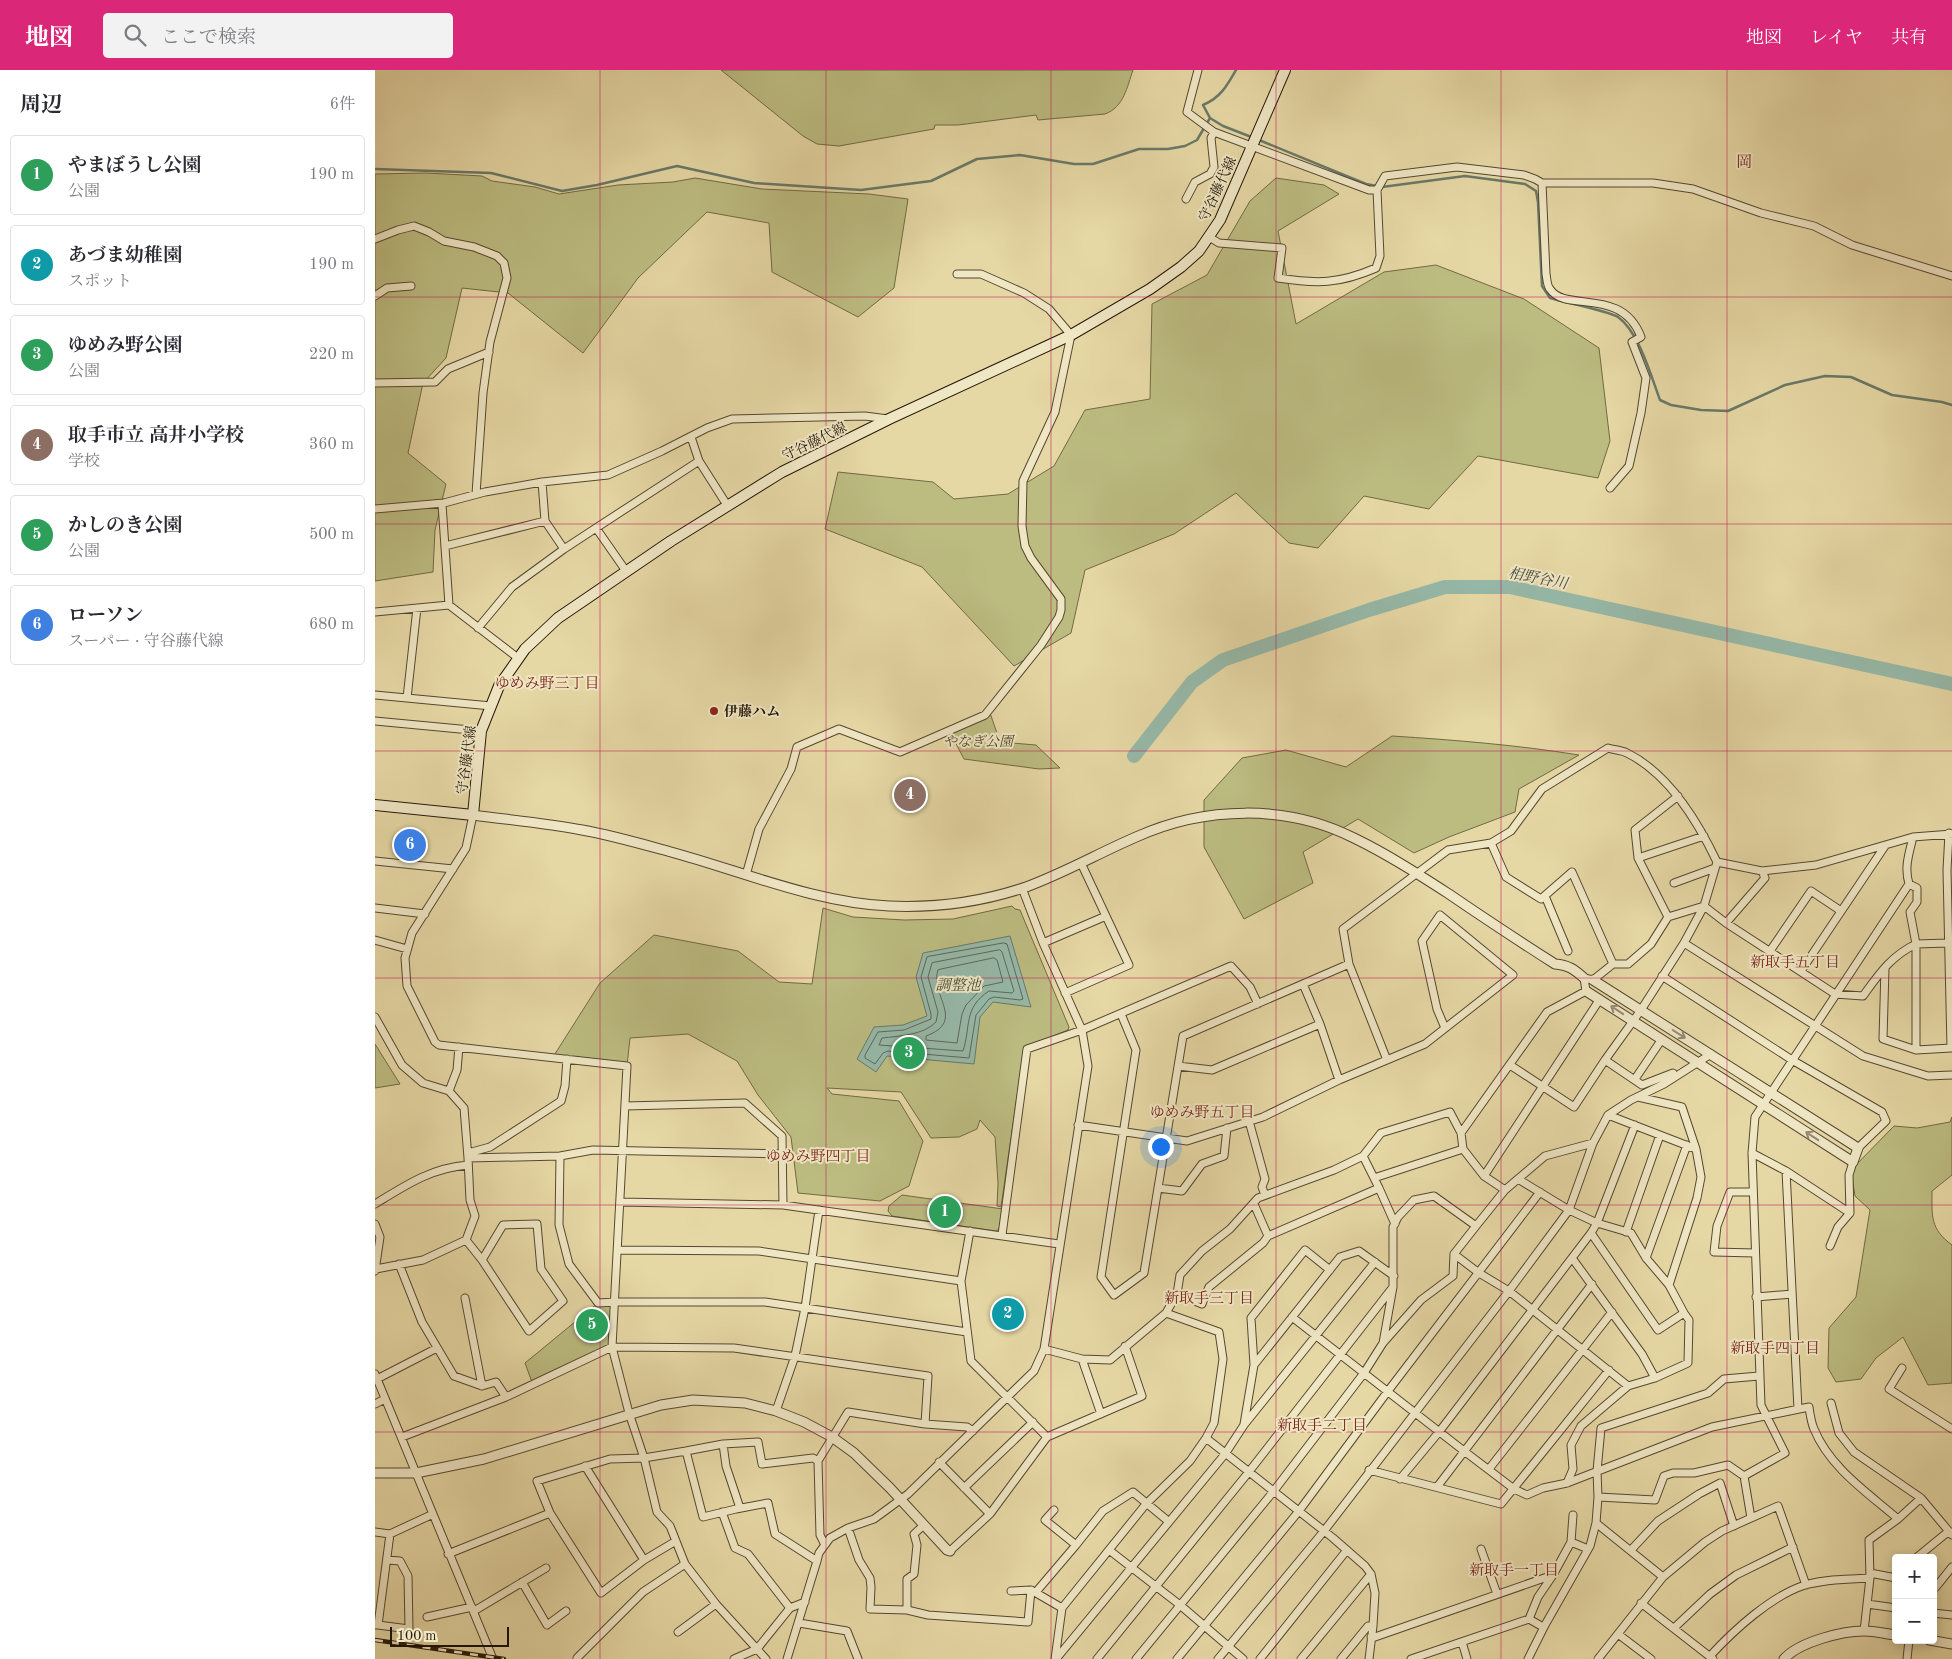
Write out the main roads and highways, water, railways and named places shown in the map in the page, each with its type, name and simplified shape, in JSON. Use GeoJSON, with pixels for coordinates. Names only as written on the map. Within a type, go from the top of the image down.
{"type":"FeatureCollection","features":[{"type":"Feature","properties":{"kind":"main road","name":"守谷藤代線"},"geometry":{"type":"LineString","coordinates":[[375,805],[473,815],[481,731],[499,686],[525,649],[558,618],[727,505],[782,472],[889,419],[1071,335],[1150,289],[1181,267],[1199,252],[1219,220],[1285,70]]}},
{"type":"Feature","properties":{"kind":"water","name":"調整池"},"geometry":{"type":"Polygon","coordinates":[[[1010,936],[1031,1007],[993,1002],[980,1017],[974,1064],[887,1056],[876,1072],[857,1059],[874,1027],[903,1025],[927,1016],[916,977],[923,953],[1010,936]]]}},
{"type":"Feature","properties":{"kind":"waterway"},"geometry":{"type":"LineString","coordinates":[[1236,70],[1223,91],[1203,105],[1210,118],[1223,126],[1254,138]]}},
{"type":"Feature","properties":{"kind":"waterway"},"geometry":{"type":"LineString","coordinates":[[375,169],[491,173],[562,191],[597,185],[677,166],[754,183],[861,190],[931,181],[977,159],[1020,155],[1074,164],[1093,164],[1139,149],[1168,149],[1185,146],[1197,140],[1210,118]]}},
{"type":"Feature","properties":{"kind":"waterway"},"geometry":{"type":"LineString","coordinates":[[1259,140],[1366,184],[1382,187],[1465,176],[1525,184],[1536,191],[1542,286],[1550,298],[1596,309],[1618,317],[1632,333],[1638,344],[1660,400],[1671,405],[1701,410],[1728,411],[1785,385],[1825,376],[1851,377],[1892,395],[1952,405]]}},
{"type":"Feature","properties":{"kind":"waterway","name":"相野谷川"},"geometry":{"type":"LineString","coordinates":[[1134,756],[1192,682],[1223,660],[1369,610],[1445,587],[1510,587],[1952,684]]}},
{"type":"Feature","properties":{"kind":"railway"},"geometry":{"type":"LineString","coordinates":[[375,1640],[504,1659]]}},
{"type":"Feature","properties":{"kind":"place","name":"伊藤ハム"},"geometry":{"type":"Point","coordinates":[714,711]}},
{"type":"Feature","properties":{"kind":"place","name":"取手市立 高井小学校"},"geometry":{"type":"Point","coordinates":[910,795]}},
{"type":"Feature","properties":{"kind":"place","name":"ローソン"},"geometry":{"type":"Point","coordinates":[410,845]}},
{"type":"Feature","properties":{"kind":"place","name":"ゆめみ野公園"},"geometry":{"type":"Point","coordinates":[909,1053]}},
{"type":"Feature","properties":{"kind":"place","name":"やまぼうし公園"},"geometry":{"type":"Point","coordinates":[945,1212]}},
{"type":"Feature","properties":{"kind":"place","name":"あづま幼稚園"},"geometry":{"type":"Point","coordinates":[1008,1314]}},
{"type":"Feature","properties":{"kind":"place","name":"かしのき公園"},"geometry":{"type":"Point","coordinates":[592,1325]}},
{"type":"Feature","properties":{"kind":"district","name":"岡"},"geometry":{"type":"Point","coordinates":[1744,161]}},
{"type":"Feature","properties":{"kind":"district","name":"ゆめみ野三丁目"},"geometry":{"type":"Point","coordinates":[547,683]}},
{"type":"Feature","properties":{"kind":"district","name":"新取手五丁目"},"geometry":{"type":"Point","coordinates":[1795,962]}},
{"type":"Feature","properties":{"kind":"district","name":"ゆめみ野五丁目"},"geometry":{"type":"Point","coordinates":[1202,1112]}},
{"type":"Feature","properties":{"kind":"district","name":"ゆめみ野四丁目"},"geometry":{"type":"Point","coordinates":[818,1156]}},
{"type":"Feature","properties":{"kind":"district","name":"新取手三丁目"},"geometry":{"type":"Point","coordinates":[1209,1298]}},
{"type":"Feature","properties":{"kind":"district","name":"新取手四丁目"},"geometry":{"type":"Point","coordinates":[1775,1348]}},
{"type":"Feature","properties":{"kind":"district","name":"新取手二丁目"},"geometry":{"type":"Point","coordinates":[1322,1425]}},
{"type":"Feature","properties":{"kind":"district","name":"新取手一丁目"},"geometry":{"type":"Point","coordinates":[1514,1570]}},
{"type":"Feature","properties":{"kind":"park label","name":"やなぎ公園"},"geometry":{"type":"Point","coordinates":[978,741]}}]}
